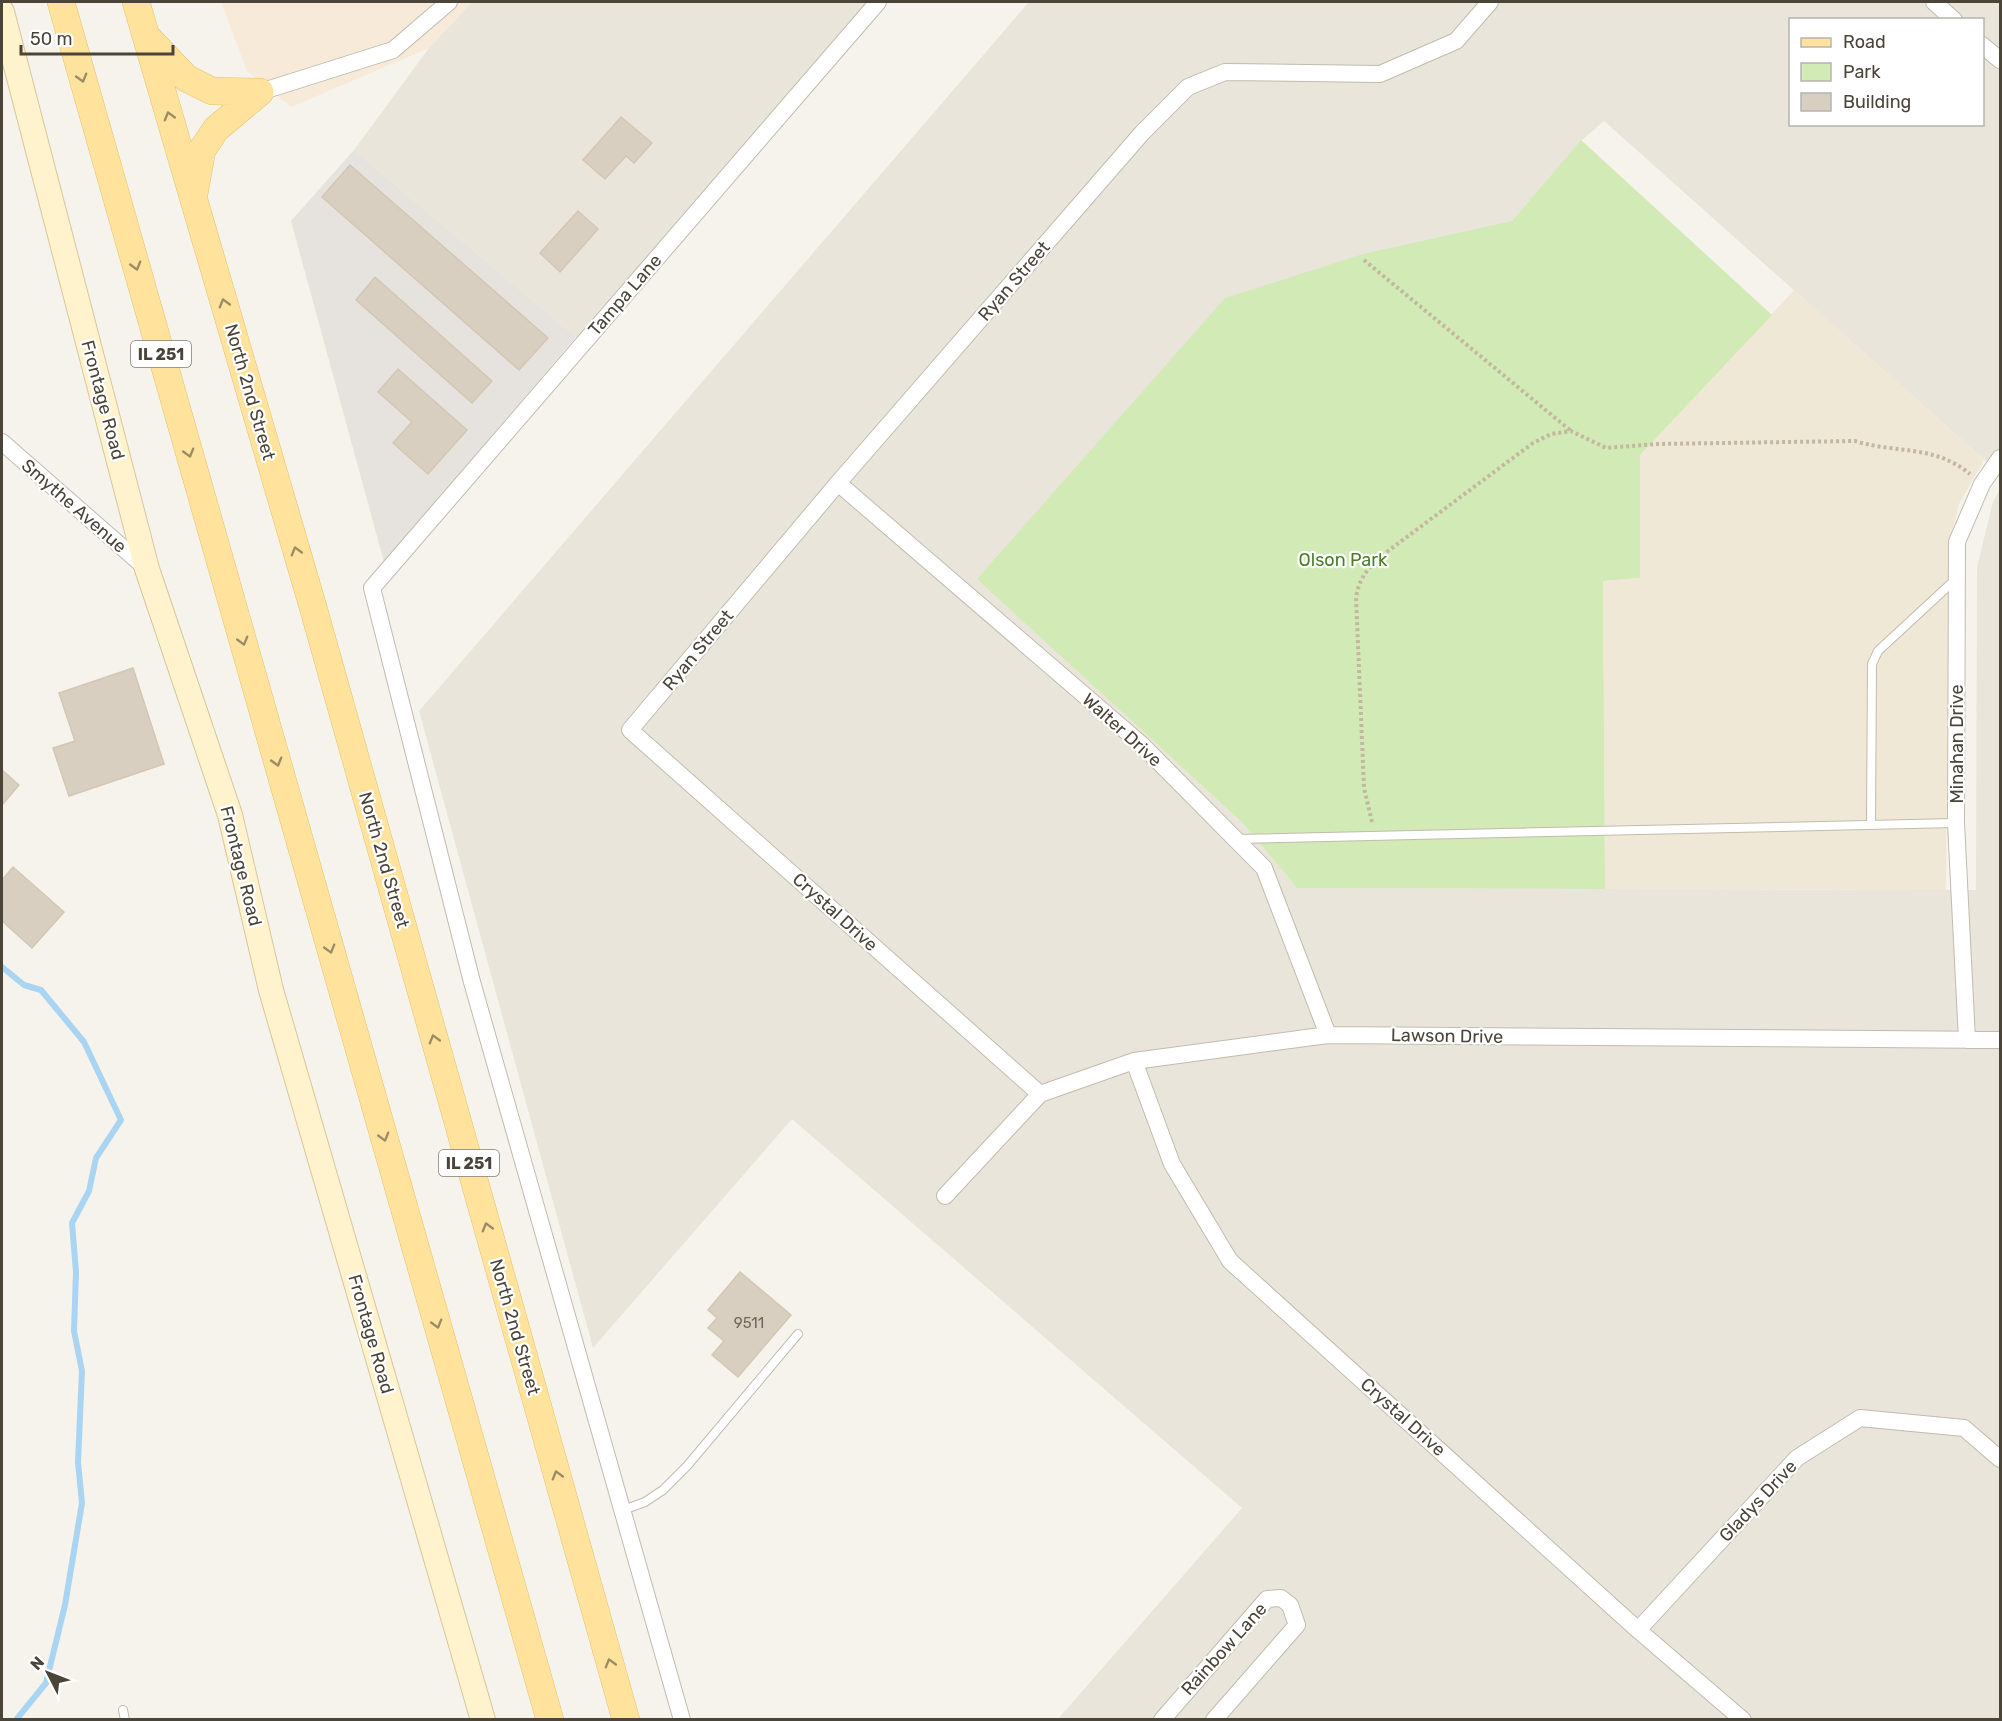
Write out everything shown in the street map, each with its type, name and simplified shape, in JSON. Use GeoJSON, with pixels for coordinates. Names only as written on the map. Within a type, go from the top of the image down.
{"type":"FeatureCollection","features":[{"type":"Feature","properties":{"kind":"main road","name":"IL 251"},"geometry":{"type":"LineString","coordinates":[[61,2],[550,1719]]}},
{"type":"Feature","properties":{"kind":"main road","name":"North 2nd Street"},"geometry":{"type":"LineString","coordinates":[[136,2],[313,607],[626,1719]]}},
{"type":"Feature","properties":{"kind":"main road"},"geometry":{"type":"LineString","coordinates":[[146,35],[186,78],[212,91],[260,92]]}},
{"type":"Feature","properties":{"kind":"main road"},"geometry":{"type":"LineString","coordinates":[[193,198],[202,150],[216,129],[260,92]]}},
{"type":"Feature","properties":{"kind":"street"},"geometry":{"type":"LineString","coordinates":[[260,92],[393,50],[449,2]]}},
{"type":"Feature","properties":{"kind":"street","name":"Tampa Lane"},"geometry":{"type":"LineString","coordinates":[[623,1510],[472,982],[372,588],[878,2]]}},
{"type":"Feature","properties":{"kind":"street","name":"Ryan Street"},"geometry":{"type":"LineString","coordinates":[[630,730],[838,483],[1142,133],[1188,87],[1225,72],[1380,74],[1456,41],[1490,2]]}},
{"type":"Feature","properties":{"kind":"street"},"geometry":{"type":"LineString","coordinates":[[1934,2],[1952,18]]}},
{"type":"Feature","properties":{"kind":"street","name":"Frontage Road"},"geometry":{"type":"LineString","coordinates":[[2,12],[147,570],[230,815],[271,990],[483,1719]]}},
{"type":"Feature","properties":{"kind":"street"},"geometry":{"type":"LineString","coordinates":[[1984,46],[2001,60]]}},
{"type":"Feature","properties":{"kind":"street","name":"Smythe Avenue"},"geometry":{"type":"LineString","coordinates":[[2,442],[147,570]]}},
{"type":"Feature","properties":{"kind":"street","name":"Minahan Drive"},"geometry":{"type":"LineString","coordinates":[[1967,1040],[1956,823],[1957,542],[1982,484],[2001,458]]}},
{"type":"Feature","properties":{"kind":"street","name":"Walter Drive"},"geometry":{"type":"LineString","coordinates":[[838,483],[1141,744],[1264,868],[1328,1035]]}},
{"type":"Feature","properties":{"kind":"street","name":"Crystal Drive"},"geometry":{"type":"LineString","coordinates":[[630,730],[1040,1094]]}},
{"type":"Feature","properties":{"kind":"street","name":"Lawson Drive"},"geometry":{"type":"LineString","coordinates":[[945,1196],[1040,1094],[1134,1062],[1328,1035],[2001,1040]]}},
{"type":"Feature","properties":{"kind":"street","name":"Crystal Drive"},"geometry":{"type":"LineString","coordinates":[[1134,1062],[1172,1164],[1230,1261],[1638,1630],[1743,1719]]}},
{"type":"Feature","properties":{"kind":"street","name":"Gladys Drive"},"geometry":{"type":"LineString","coordinates":[[1638,1630],[1797,1458],[1860,1418],[1964,1428],[2001,1459]]}},
{"type":"Feature","properties":{"kind":"street"},"geometry":{"type":"LineString","coordinates":[[623,1510],[682,1719]]}},
{"type":"Feature","properties":{"kind":"street","name":"Rainbow Lane"},"geometry":{"type":"LineString","coordinates":[[1162,1719],[1267,1599],[1281,1598],[1290,1605],[1297,1625],[1214,1719]]}},
{"type":"Feature","properties":{"kind":"lane"},"geometry":{"type":"LineString","coordinates":[[1871,825],[1872,663],[1878,651],[1957,578]]}},
{"type":"Feature","properties":{"kind":"lane"},"geometry":{"type":"LineString","coordinates":[[1235,839],[1956,823]]}},
{"type":"Feature","properties":{"kind":"lane"},"geometry":{"type":"LineString","coordinates":[[623,1510],[645,1502],[663,1490],[687,1466],[798,1334]]}},
{"type":"Feature","properties":{"kind":"path"},"geometry":{"type":"LineString","coordinates":[[1364,260],[1571,431],[1606,448],[1656,444],[1855,441],[1869,446],[1920,450],[1944,457],[1982,484]]}},
{"type":"Feature","properties":{"kind":"path"},"geometry":{"type":"LineString","coordinates":[[1377,837],[1369,815],[1364,788],[1356,597],[1359,581],[1366,569],[1388,551],[1533,443],[1551,434],[1571,431]]}},
{"type":"Feature","properties":{"kind":"shaded area"},"geometry":{"type":"Polygon","coordinates":[[[221,2],[472,2],[429,48],[291,107],[247,71],[221,2]]]}},
{"type":"Feature","properties":{"kind":"shaded area"},"geometry":{"type":"Polygon","coordinates":[[[472,2],[888,2],[592,346],[576,337],[354,150],[429,48],[472,2]]]}},
{"type":"Feature","properties":{"kind":"shaded area"},"geometry":{"type":"Polygon","coordinates":[[[1029,2],[2000,2],[2000,474],[1604,121],[1581,141],[1512,221],[1242,822],[1297,888],[1976,890],[1977,567],[1993,502],[2000,489],[2000,1719],[1058,1719],[1242,1508],[792,1119],[593,1348],[419,711],[1029,2]]]}},
{"type":"Feature","properties":{"kind":"shaded area"},"geometry":{"type":"Polygon","coordinates":[[[354,150],[576,337],[384,562],[291,221],[354,150]]]}},
{"type":"Feature","properties":{"kind":"shaded area"},"geometry":{"type":"Polygon","coordinates":[[[1794,290],[1984,460],[1959,504],[1949,546],[1946,890],[1605,889],[1603,581],[1640,578],[1640,455],[1794,290]]]}},
{"type":"Feature","properties":{"kind":"green space","name":"Olson Park"},"geometry":{"type":"Polygon","coordinates":[[[1581,140],[1772,315],[1640,455],[1640,578],[1603,581],[1605,889],[1297,888],[1242,822],[977,579],[1225,298],[1363,254],[1512,221],[1581,140]]]}},
{"type":"Feature","properties":{"kind":"building"},"geometry":{"type":"Polygon","coordinates":[[[621,117],[652,143],[634,163],[626,156],[605,179],[583,160],[621,117]]]}},
{"type":"Feature","properties":{"kind":"building"},"geometry":{"type":"Polygon","coordinates":[[[350,165],[548,338],[519,370],[322,197],[350,165]]]}},
{"type":"Feature","properties":{"kind":"building"},"geometry":{"type":"Polygon","coordinates":[[[578,211],[598,229],[560,272],[540,253],[578,211]]]}},
{"type":"Feature","properties":{"kind":"building"},"geometry":{"type":"Polygon","coordinates":[[[375,277],[492,381],[472,403],[356,300],[375,277]]]}},
{"type":"Feature","properties":{"kind":"building"},"geometry":{"type":"Polygon","coordinates":[[[398,369],[467,430],[428,474],[393,443],[412,422],[378,392],[398,369]]]}},
{"type":"Feature","properties":{"kind":"building"},"geometry":{"type":"Polygon","coordinates":[[[133,668],[164,764],[69,796],[53,748],[75,741],[59,693],[133,668]]]}},
{"type":"Feature","properties":{"kind":"building"},"geometry":{"type":"Polygon","coordinates":[[[2,770],[19,785],[2,805],[2,770]]]}},
{"type":"Feature","properties":{"kind":"building"},"geometry":{"type":"Polygon","coordinates":[[[13,867],[64,912],[32,948],[2,921],[2,880],[13,867]]]}},
{"type":"Feature","properties":{"kind":"building"},"geometry":{"type":"Polygon","coordinates":[[[740,1272],[791,1315],[738,1377],[712,1355],[724,1341],[708,1328],[717,1318],[708,1310],[740,1272]]]}},
{"type":"Feature","properties":{"kind":"waterway"},"geometry":{"type":"LineString","coordinates":[[2,967],[24,985],[41,990],[84,1042],[121,1120],[96,1158],[89,1191],[72,1223],[76,1272],[74,1331],[82,1371],[78,1462],[82,1503],[65,1605],[46,1683],[16,1720]]}}]}
